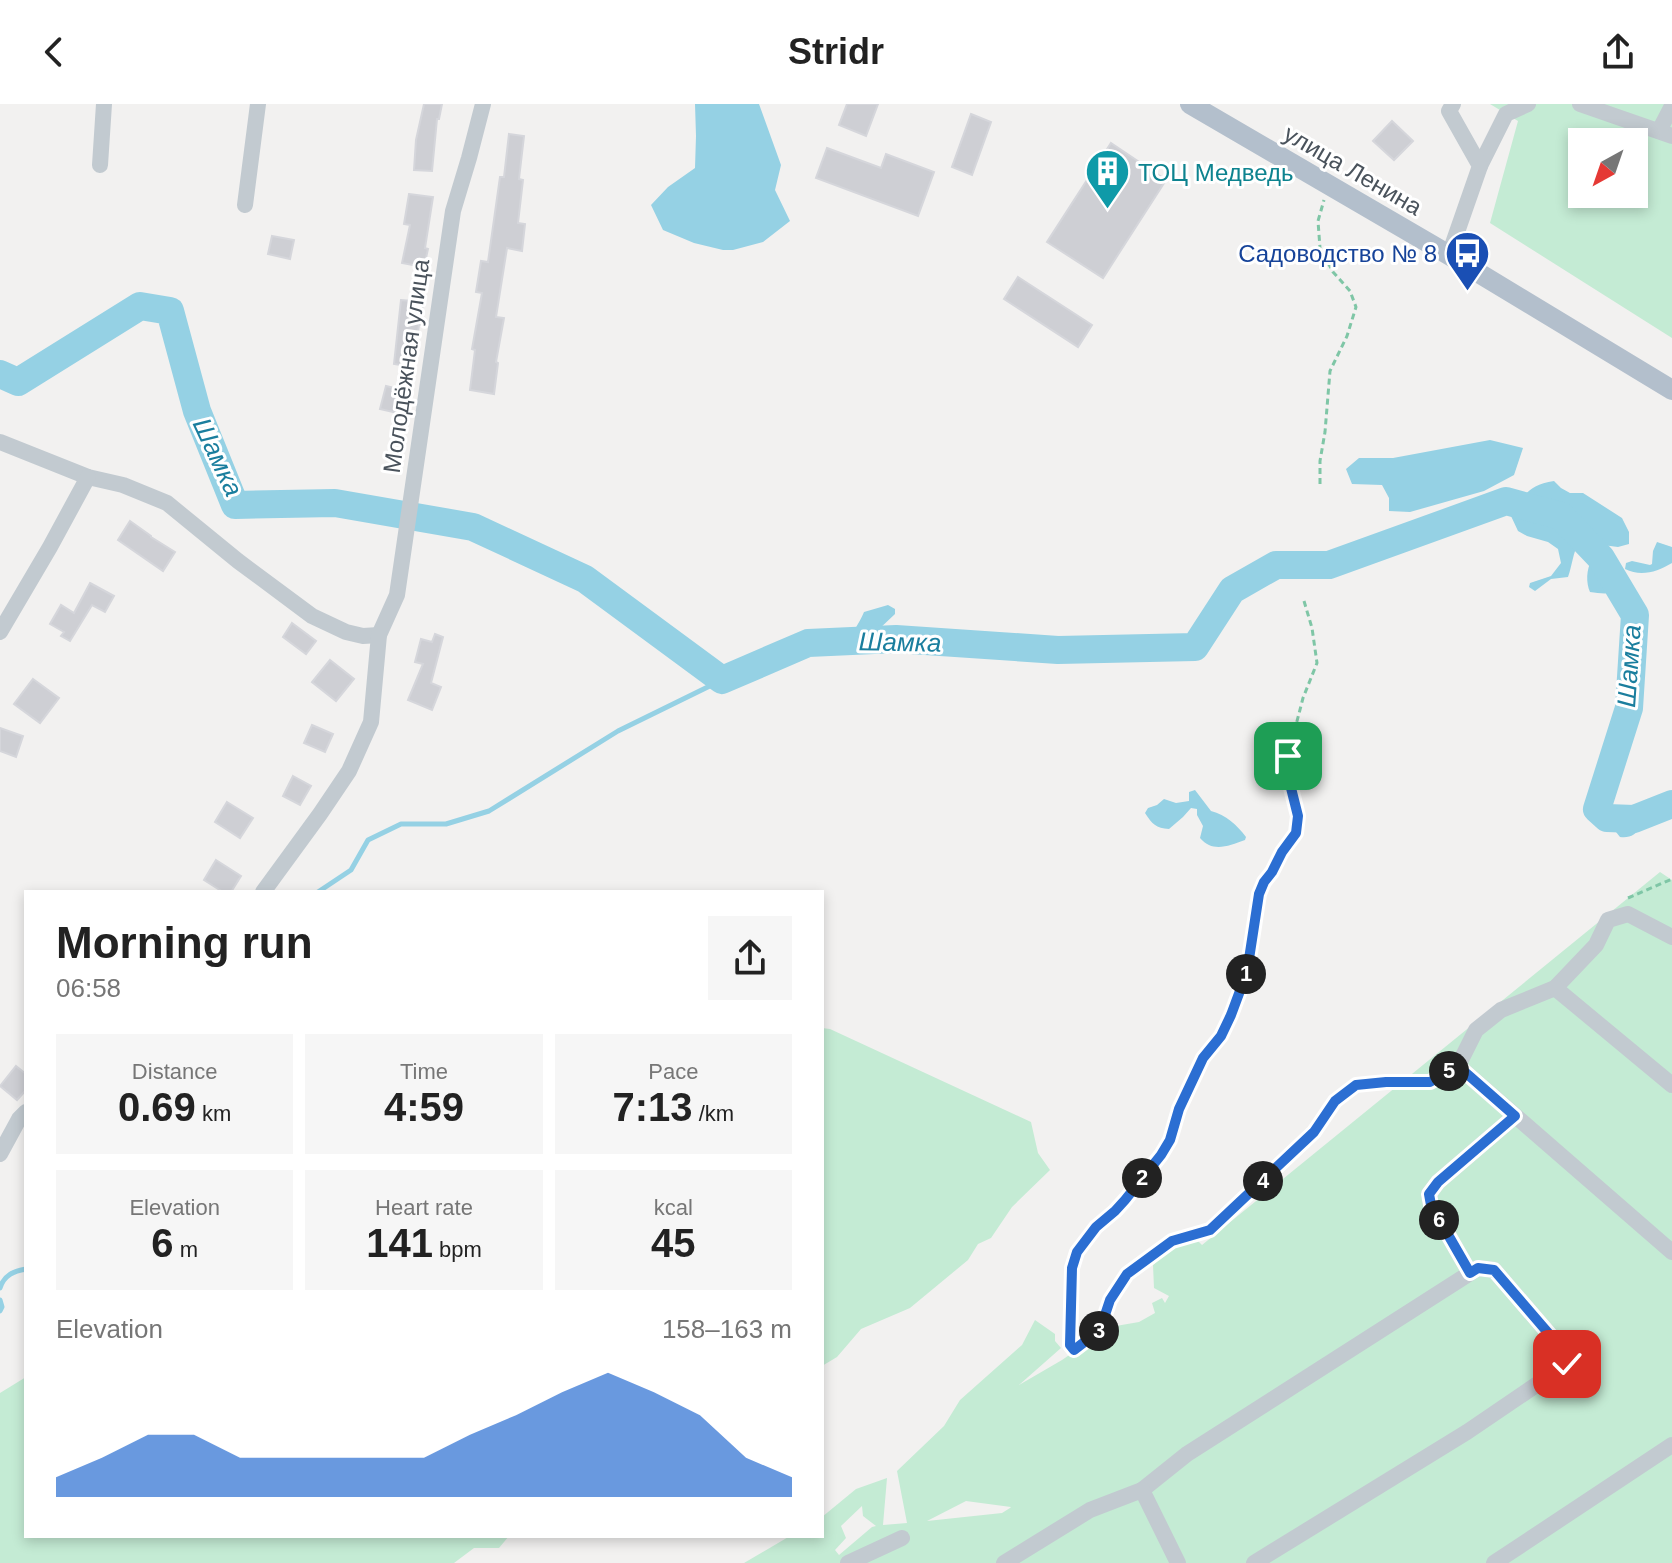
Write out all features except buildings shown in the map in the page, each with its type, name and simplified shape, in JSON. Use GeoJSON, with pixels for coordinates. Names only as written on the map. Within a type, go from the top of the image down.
{"type":"FeatureCollection","features":[{"type":"Feature","properties":{"kind":"main road","name":"улица Ленина"},"geometry":{"type":"LineString","coordinates":[[1190,104],[1672,390]]}},
{"type":"Feature","properties":{"kind":"street"},"geometry":{"type":"LineString","coordinates":[[100,165],[104,104]]}},
{"type":"Feature","properties":{"kind":"street"},"geometry":{"type":"LineString","coordinates":[[245,205],[258,104]]}},
{"type":"Feature","properties":{"kind":"street","name":"Молодёжная улица"},"geometry":{"type":"LineString","coordinates":[[264,890],[349,771],[371,722],[379,635],[397,595],[453,211],[483,104]]}},
{"type":"Feature","properties":{"kind":"street"},"geometry":{"type":"LineString","coordinates":[[1449,255],[1480,166],[1506,114],[1528,104]]}},
{"type":"Feature","properties":{"kind":"street"},"geometry":{"type":"LineString","coordinates":[[1580,104],[1665,134],[1672,106]]}},
{"type":"Feature","properties":{"kind":"street"},"geometry":{"type":"LineString","coordinates":[[1449,106],[1480,166]]}},
{"type":"Feature","properties":{"kind":"street"},"geometry":{"type":"LineString","coordinates":[[0,442],[88,477],[123,485],[167,503],[312,616],[346,632],[363,636],[379,635]]}},
{"type":"Feature","properties":{"kind":"street"},"geometry":{"type":"LineString","coordinates":[[0,632],[88,477]]}},
{"type":"Feature","properties":{"kind":"street"},"geometry":{"type":"LineString","coordinates":[[1672,937],[1628,914],[1608,920],[1596,945],[1555,988],[1501,1010],[1476,1030],[1458,1066],[1672,1252]]}},
{"type":"Feature","properties":{"kind":"street"},"geometry":{"type":"LineString","coordinates":[[1555,988],[1672,1085]]}},
{"type":"Feature","properties":{"kind":"street"},"geometry":{"type":"LineString","coordinates":[[0,1154],[24,1114]]}},
{"type":"Feature","properties":{"kind":"street"},"geometry":{"type":"LineString","coordinates":[[1470,1273],[1431,1205],[1429,1194],[1438,1182],[1515,1116]]}},
{"type":"Feature","properties":{"kind":"street"},"geometry":{"type":"LineString","coordinates":[[1004,1563],[1090,1510],[1142,1490],[1187,1454],[1478,1268],[1494,1270],[1562,1349],[1567,1364],[1467,1432],[1254,1563]]}},
{"type":"Feature","properties":{"kind":"street"},"geometry":{"type":"LineString","coordinates":[[1494,1563],[1672,1445]]}},
{"type":"Feature","properties":{"kind":"street"},"geometry":{"type":"LineString","coordinates":[[1142,1490],[1178,1563]]}},
{"type":"Feature","properties":{"kind":"street"},"geometry":{"type":"LineString","coordinates":[[848,1563],[902,1538]]}},
{"type":"Feature","properties":{"kind":"path"},"geometry":{"type":"LineString","coordinates":[[1320,484],[1330,371],[1347,336],[1356,307],[1350,291],[1333,272],[1320,248],[1318,221],[1329,185]]}},
{"type":"Feature","properties":{"kind":"path"},"geometry":{"type":"LineString","coordinates":[[1304,601],[1317,663],[1303,698],[1286,768],[1298,816],[1296,833],[1259,894],[1247,972],[1221,1036],[1203,1058],[1179,1109],[1170,1140],[1125,1200],[1096,1227],[1077,1252],[1072,1268],[1070,1345],[1074,1350],[1100,1330],[1110,1300],[1127,1274],[1172,1241],[1210,1230],[1314,1132],[1335,1101],[1356,1085],[1430,1082],[1458,1066]]}},
{"type":"Feature","properties":{"kind":"path"},"geometry":{"type":"LineString","coordinates":[[1608,920],[1629,896],[1672,879]]}},
{"type":"Feature","properties":{"kind":"green space"},"geometry":{"type":"Polygon","coordinates":[[[1490,104],[1672,104],[1672,338],[1490,223],[1518,121],[1490,104]]]}},
{"type":"Feature","properties":{"kind":"green space"},"geometry":{"type":"Polygon","coordinates":[[[1660,872],[1672,880],[1672,1563],[744,1563],[787,1538],[824,1538],[824,1515],[856,1489],[887,1478],[883,1525],[907,1523],[897,1471],[944,1426],[960,1400],[1022,1345],[1035,1320],[1055,1334],[1055,1341],[1061,1348],[1019,1385],[1110,1327],[1139,1322],[1155,1313],[1152,1303],[1162,1298],[1165,1303],[1169,1296],[1154,1288],[1153,1265],[1170,1248],[1198,1241],[1202,1245],[1660,872]],[[966,1501],[927,1521],[1002,1513],[1011,1507],[966,1501]],[[862,1506],[841,1526],[846,1538],[835,1550],[839,1555],[876,1526],[863,1516],[862,1506]]]}},
{"type":"Feature","properties":{"kind":"green space"},"geometry":{"type":"Polygon","coordinates":[[[824,1028],[1031,1122],[1038,1153],[1050,1170],[1012,1207],[991,1238],[978,1244],[968,1260],[910,1308],[861,1329],[837,1357],[824,1365],[824,1028]]]}},
{"type":"Feature","properties":{"kind":"green space"},"geometry":{"type":"Polygon","coordinates":[[[24,1378],[24,1538],[507,1538],[499,1548],[474,1548],[454,1563],[0,1563],[0,1393],[24,1378]]]}},
{"type":"Feature","properties":{"kind":"water"},"geometry":{"type":"Polygon","coordinates":[[[695,104],[759,104],[781,165],[775,190],[790,221],[763,242],[723,250],[694,243],[663,230],[651,205],[668,187],[695,168],[695,104]]]}},
{"type":"Feature","properties":{"kind":"water"},"geometry":{"type":"Polygon","coordinates":[[[1490,440],[1523,448],[1514,475],[1484,491],[1410,512],[1389,511],[1389,498],[1382,485],[1352,484],[1346,469],[1359,458],[1393,458],[1490,440]]]}},
{"type":"Feature","properties":{"kind":"water"},"geometry":{"type":"Polygon","coordinates":[[[1554,481],[1570,493],[1583,493],[1622,518],[1629,532],[1629,544],[1618,547],[1579,542],[1568,577],[1551,579],[1535,591],[1529,587],[1530,583],[1551,576],[1561,563],[1558,549],[1518,531],[1511,516],[1528,492],[1538,485],[1554,481]]]}},
{"type":"Feature","properties":{"kind":"water"},"geometry":{"type":"Polygon","coordinates":[[[1657,542],[1672,547],[1672,563],[1649,572],[1637,573],[1625,569],[1626,563],[1632,561],[1652,564],[1657,542]]]}},
{"type":"Feature","properties":{"kind":"water"},"geometry":{"type":"Polygon","coordinates":[[[1592,560],[1609,572],[1621,573],[1623,582],[1617,590],[1590,592],[1587,576],[1592,560]]]}},
{"type":"Feature","properties":{"kind":"water"},"geometry":{"type":"Polygon","coordinates":[[[888,605],[895,609],[895,614],[877,631],[861,634],[857,647],[847,646],[864,612],[888,605]]]}},
{"type":"Feature","properties":{"kind":"water"},"geometry":{"type":"Polygon","coordinates":[[[1195,790],[1211,811],[1239,828],[1245,840],[1221,847],[1205,843],[1200,838],[1203,826],[1197,809],[1191,808],[1169,829],[1155,825],[1145,813],[1164,799],[1176,803],[1189,801],[1189,792],[1195,790]]]}},
{"type":"Feature","properties":{"kind":"water"},"geometry":{"type":"Polygon","coordinates":[[[1664,797],[1672,802],[1656,809],[1632,836],[1620,837],[1616,832],[1618,822],[1636,821],[1641,817],[1643,804],[1664,797]]]}},
{"type":"Feature","properties":{"kind":"waterway","name":"Шамка"},"geometry":{"type":"LineString","coordinates":[[0,374],[18,382],[140,306],[170,311],[197,411],[235,505],[335,503],[473,527],[585,579],[722,680],[808,643],[896,639],[1058,650],[1195,647],[1232,590],[1276,565],[1329,565],[1506,501],[1561,516],[1601,558],[1635,615],[1629,708],[1597,809],[1607,818],[1634,819],[1672,804]]}},
{"type":"Feature","properties":{"kind":"waterway"},"geometry":{"type":"LineString","coordinates":[[321,890],[351,870],[368,840],[401,824],[446,824],[489,811],[618,731],[722,680]]}},
{"type":"Feature","properties":{"kind":"waterway"},"geometry":{"type":"LineString","coordinates":[[0,1288],[10,1274],[24,1269]]}},
{"type":"Feature","properties":{"kind":"waterway"},"geometry":{"type":"LineString","coordinates":[[0,1300],[0,1311]]}},
{"type":"Feature","properties":{"kind":"place","name":"ТОЦ Медведь"},"geometry":{"type":"Point","coordinates":[1107,211]}},
{"type":"Feature","properties":{"kind":"place","name":"Садоводство № 8"},"geometry":{"type":"Point","coordinates":[1468,292]}},
{"type":"Feature","properties":{"kind":"route"},"geometry":{"type":"LineString","coordinates":[[1288,756],[1286,768],[1298,816],[1296,833],[1259,894],[1247,972],[1231,1015],[1221,1036],[1203,1058],[1161,1155],[1125,1200],[1084,1240],[1077,1252],[1072,1268],[1070,1345],[1074,1350],[1100,1330],[1110,1300],[1127,1274],[1172,1241],[1210,1230],[1314,1132],[1335,1101],[1356,1085],[1430,1082],[1458,1066],[1515,1116],[1438,1182],[1429,1194],[1431,1205],[1470,1273],[1478,1268],[1494,1270],[1562,1349],[1567,1364]]}}]}
